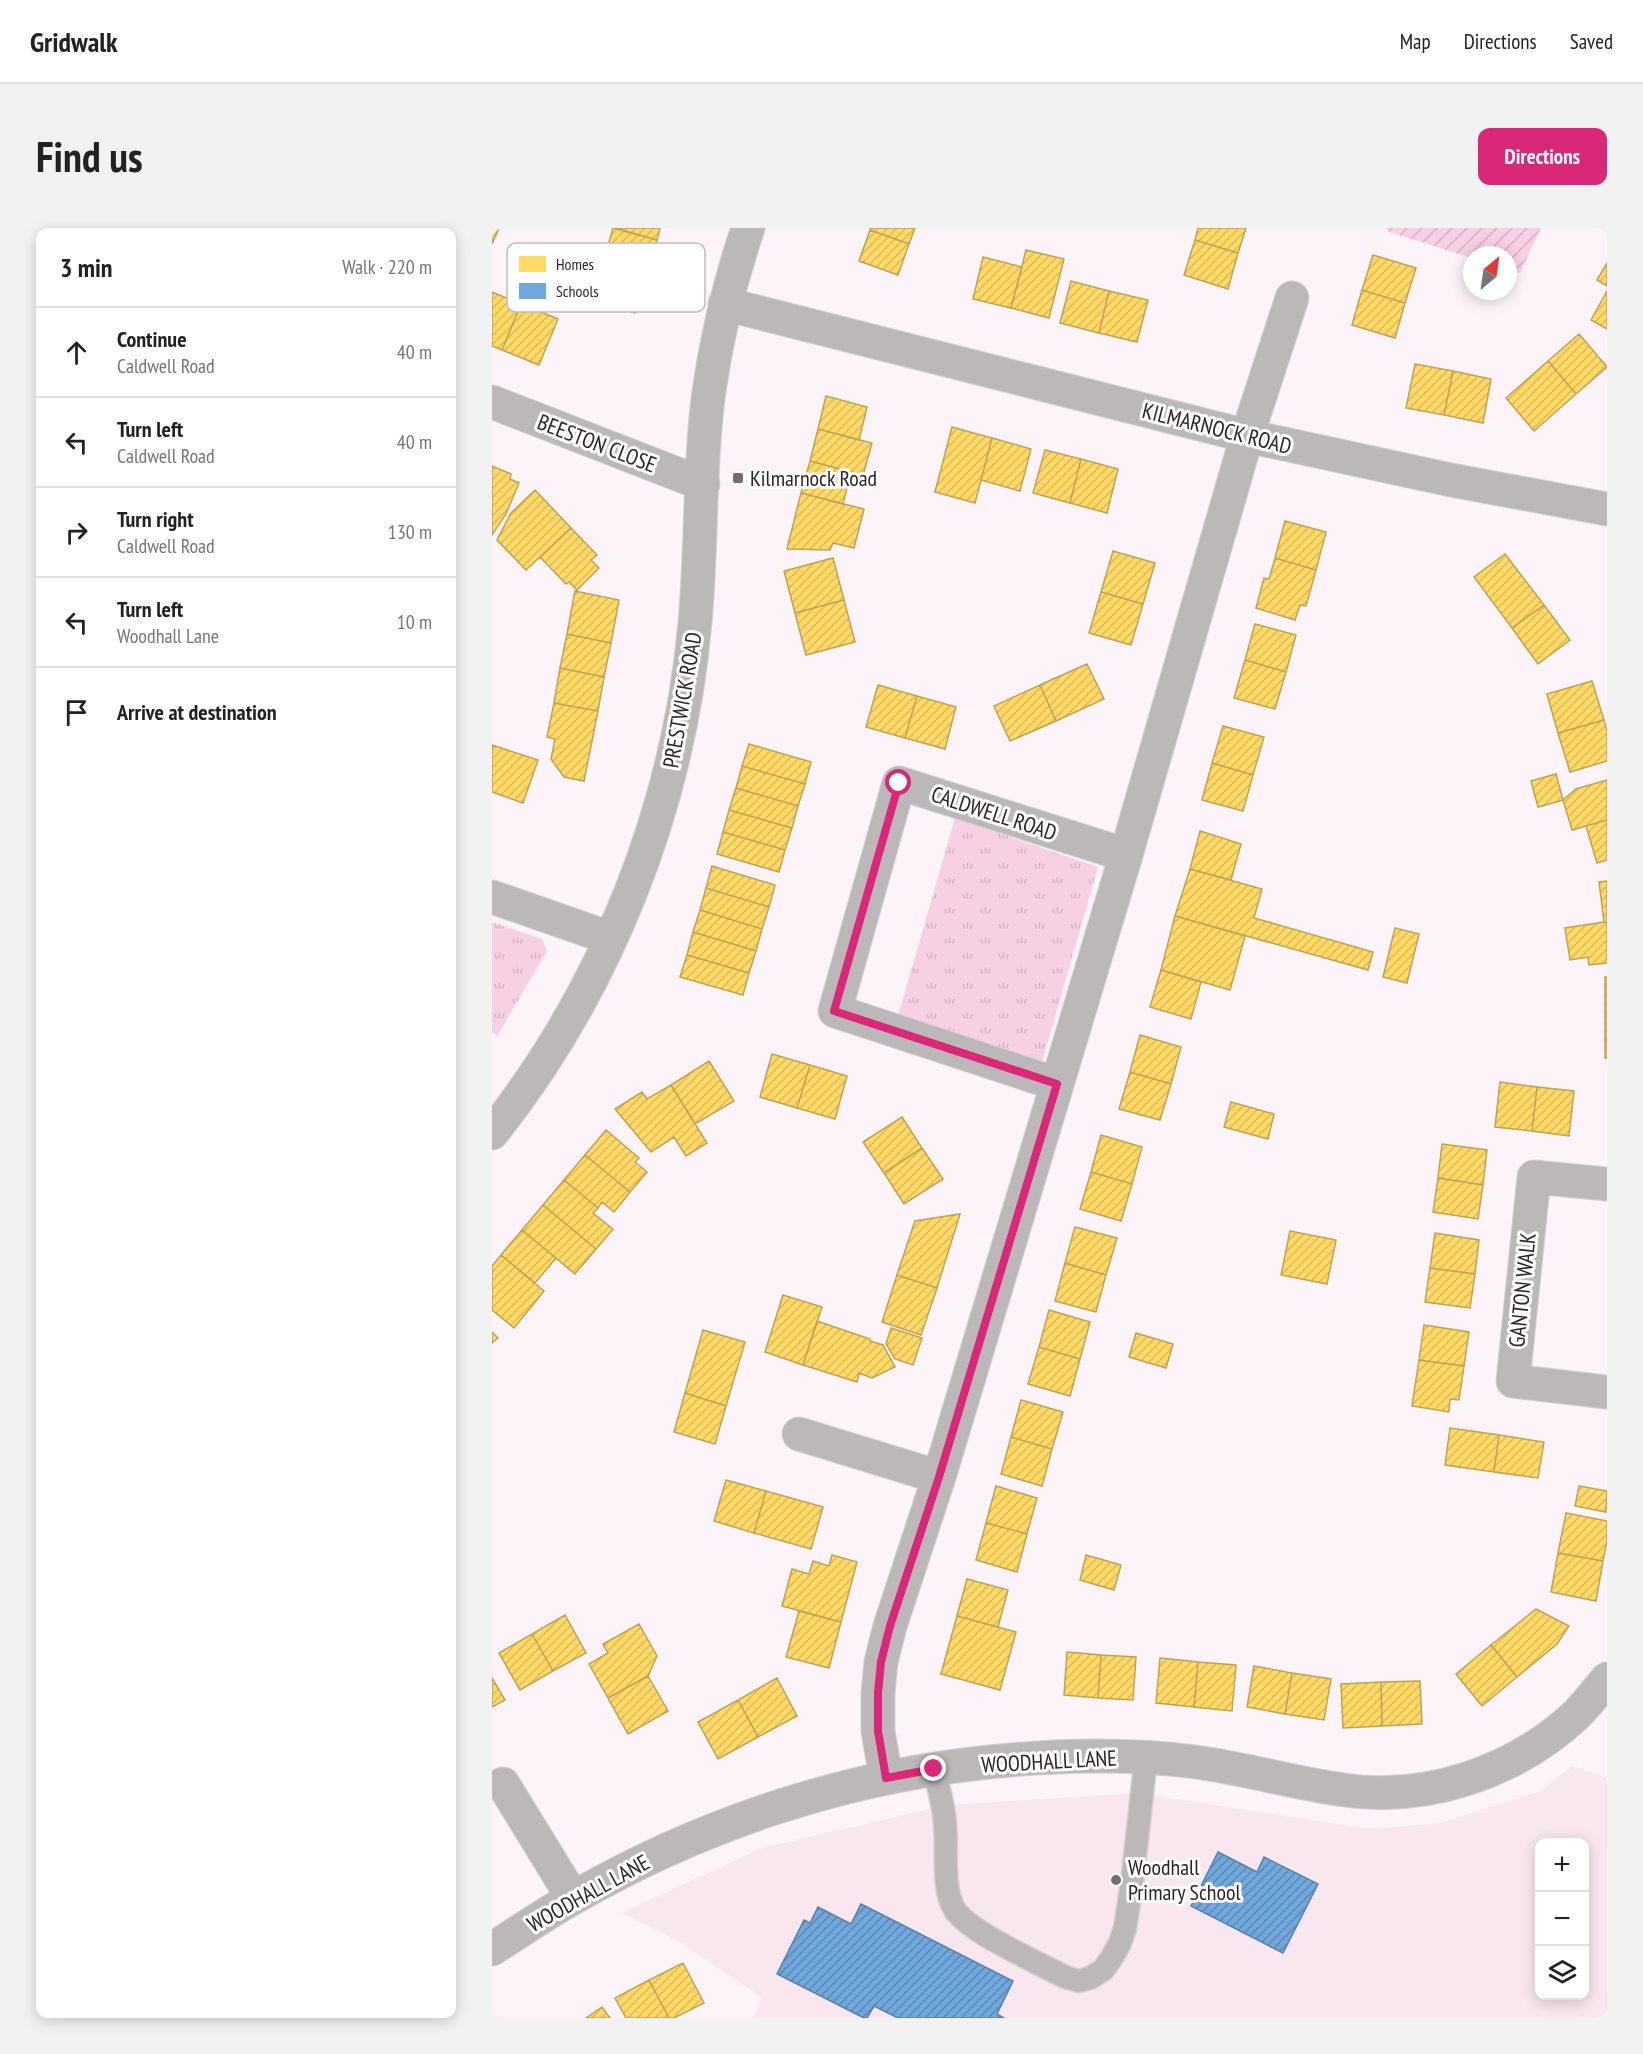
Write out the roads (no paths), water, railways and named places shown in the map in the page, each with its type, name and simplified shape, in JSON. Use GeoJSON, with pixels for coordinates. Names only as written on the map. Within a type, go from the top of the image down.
{"type":"FeatureCollection","features":[{"type":"Feature","properties":{"kind":"main road","name":"PRESTWICK ROAD"},"geometry":{"type":"LineString","coordinates":[[492,1133],[542,1066],[578,1003],[610,939],[649,841],[678,739],[695,624],[709,393],[725,304],[748,228]]}},
{"type":"Feature","properties":{"kind":"street"},"geometry":{"type":"LineString","coordinates":[[886,1778],[878,1731],[878,1693],[881,1662],[890,1626],[939,1477],[1126,855],[1247,436],[1292,298]]}},
{"type":"Feature","properties":{"kind":"street","name":"KILMARNOCK ROAD"},"geometry":{"type":"LineString","coordinates":[[725,304],[1247,436],[1451,480],[1607,509]]}},
{"type":"Feature","properties":{"kind":"street","name":"BEESTON CLOSE"},"geometry":{"type":"LineString","coordinates":[[492,402],[703,484]]}},
{"type":"Feature","properties":{"kind":"street","name":"CALDWELL ROAD"},"geometry":{"type":"LineString","coordinates":[[1057,1084],[834,1011],[899,783],[1126,855]]}},
{"type":"Feature","properties":{"kind":"street"},"geometry":{"type":"LineString","coordinates":[[492,897],[610,939]]}},
{"type":"Feature","properties":{"kind":"street","name":"GANTON WALK"},"geometry":{"type":"LineString","coordinates":[[1607,1184],[1534,1177],[1513,1382],[1607,1392]]}},
{"type":"Feature","properties":{"kind":"street"},"geometry":{"type":"LineString","coordinates":[[799,1434],[939,1477]]}},
{"type":"Feature","properties":{"kind":"street","name":"WOODHALL LANE"},"geometry":{"type":"LineString","coordinates":[[492,1949],[573,1898],[669,1848],[745,1817],[814,1796],[886,1778],[982,1763],[1090,1756],[1193,1762],[1345,1790],[1388,1792],[1439,1788],[1521,1756],[1578,1714],[1607,1678]]}},
{"type":"Feature","properties":{"kind":"street"},"geometry":{"type":"LineString","coordinates":[[503,1784],[573,1898]]}},
{"type":"Feature","properties":{"kind":"lane"},"geometry":{"type":"LineString","coordinates":[[934,1769],[945,1822],[948,1893],[955,1910],[967,1923],[985,1934],[1065,1977],[1079,1981],[1090,1978],[1103,1970],[1111,1959],[1125,1928],[1146,1758]]}},
{"type":"Feature","properties":{"kind":"place","name":"Kilmarnock Road"},"geometry":{"type":"Point","coordinates":[738,478]}},
{"type":"Feature","properties":{"kind":"place","name":"Woodhall Primary School"},"geometry":{"type":"Point","coordinates":[1116,1880]}}]}
